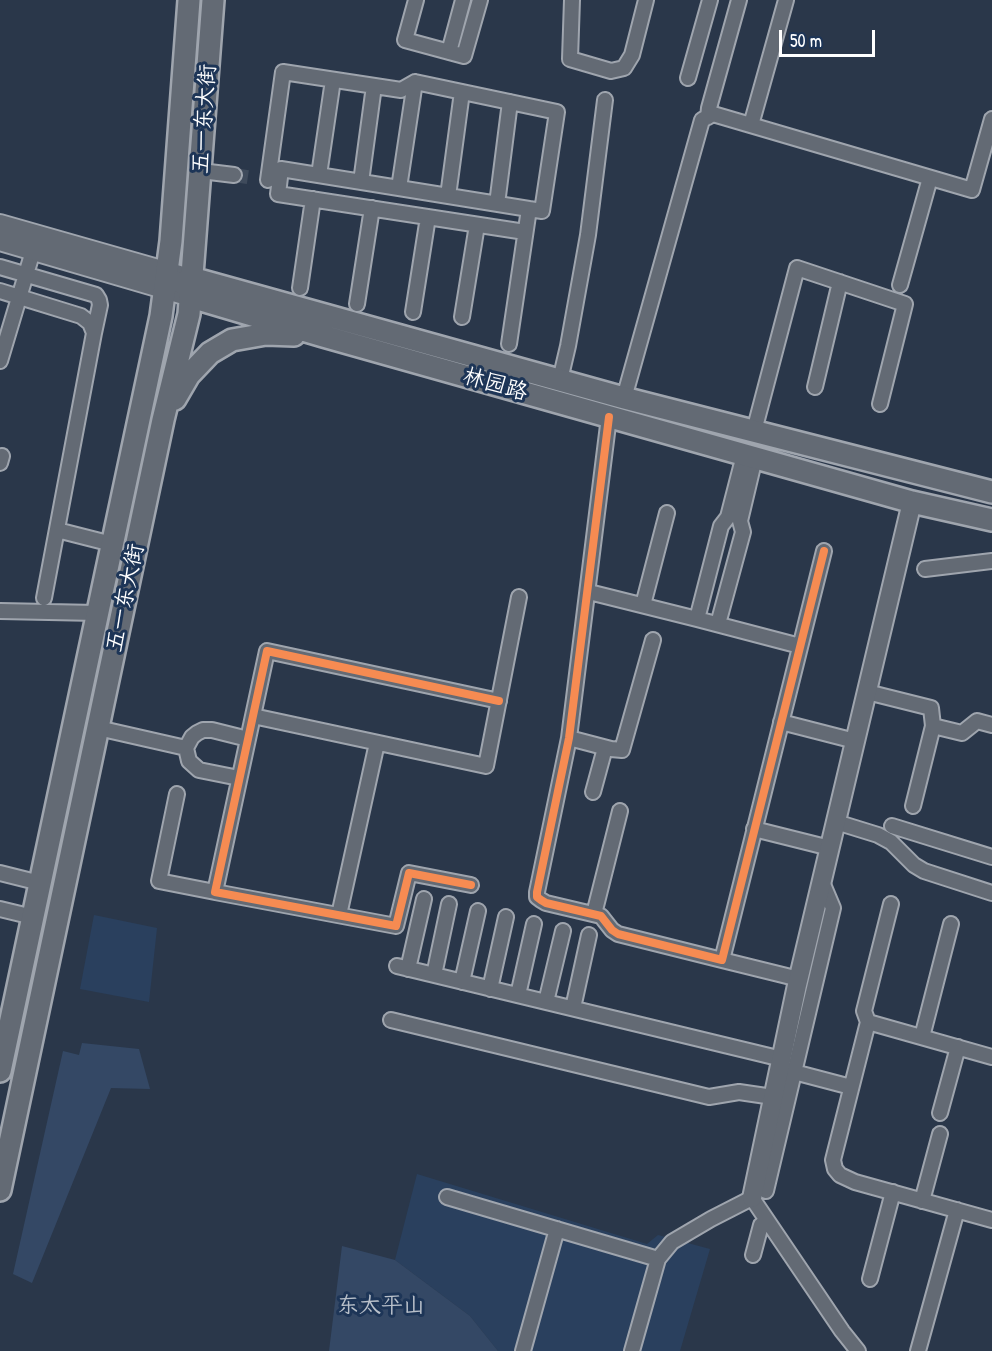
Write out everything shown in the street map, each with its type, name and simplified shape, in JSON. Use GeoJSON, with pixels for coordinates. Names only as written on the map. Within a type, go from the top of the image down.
{"type":"FeatureCollection","features":[{"type":"Feature","properties":{"kind":"main road","name":"五一东大街"},"geometry":{"type":"LineString","coordinates":[[0,1071],[168,285],[189,0]]}},
{"type":"Feature","properties":{"kind":"main road","name":"五一东大街"},"geometry":{"type":"LineString","coordinates":[[0,1190],[163,420],[189,314],[213,0]]}},
{"type":"Feature","properties":{"kind":"main road"},"geometry":{"type":"LineString","coordinates":[[168,285],[178,284],[192,288]]}},
{"type":"Feature","properties":{"kind":"main road","name":"林园路"},"geometry":{"type":"LineString","coordinates":[[192,288],[992,492]]}},
{"type":"Feature","properties":{"kind":"main road","name":"林园路"},"geometry":{"type":"LineString","coordinates":[[192,288],[323,336],[912,502],[992,520]]}},
{"type":"Feature","properties":{"kind":"main road"},"geometry":{"type":"LineString","coordinates":[[163,420],[189,375],[210,353],[232,340],[266,334],[323,336]]}},
{"type":"Feature","properties":{"kind":"street"},"geometry":{"type":"LineString","coordinates":[[416,0],[405,40],[464,56],[480,0]]}},
{"type":"Feature","properties":{"kind":"street"},"geometry":{"type":"LineString","coordinates":[[449,52],[463,0]]}},
{"type":"Feature","properties":{"kind":"street"},"geometry":{"type":"LineString","coordinates":[[572,0],[570,59],[611,71],[624,68],[632,56],[646,0]]}},
{"type":"Feature","properties":{"kind":"street"},"geometry":{"type":"LineString","coordinates":[[688,78],[710,0]]}},
{"type":"Feature","properties":{"kind":"street"},"geometry":{"type":"LineString","coordinates":[[708,117],[739,0]]}},
{"type":"Feature","properties":{"kind":"street"},"geometry":{"type":"LineString","coordinates":[[751,125],[786,0]]}},
{"type":"Feature","properties":{"kind":"street"},"geometry":{"type":"LineString","coordinates":[[267,180],[281,169],[542,211],[557,112],[415,82],[400,90],[283,72],[267,180],[278,194],[525,232]]}},
{"type":"Feature","properties":{"kind":"street"},"geometry":{"type":"LineString","coordinates":[[319,175],[333,80]]}},
{"type":"Feature","properties":{"kind":"street"},"geometry":{"type":"LineString","coordinates":[[399,188],[415,82]]}},
{"type":"Feature","properties":{"kind":"street"},"geometry":{"type":"LineString","coordinates":[[361,182],[374,86]]}},
{"type":"Feature","properties":{"kind":"street"},"geometry":{"type":"LineString","coordinates":[[448,196],[462,92]]}},
{"type":"Feature","properties":{"kind":"street"},"geometry":{"type":"LineString","coordinates":[[560,380],[588,235],[605,100]]}},
{"type":"Feature","properties":{"kind":"street"},"geometry":{"type":"LineString","coordinates":[[497,204],[510,102]]}},
{"type":"Feature","properties":{"kind":"street"},"geometry":{"type":"LineString","coordinates":[[624,398],[702,120],[713,114],[972,190],[992,119]]}},
{"type":"Feature","properties":{"kind":"street"},"geometry":{"type":"LineString","coordinates":[[201,171],[234,174]]}},
{"type":"Feature","properties":{"kind":"street"},"geometry":{"type":"LineString","coordinates":[[900,285],[930,178]]}},
{"type":"Feature","properties":{"kind":"street"},"geometry":{"type":"LineString","coordinates":[[300,288],[313,199]]}},
{"type":"Feature","properties":{"kind":"street"},"geometry":{"type":"LineString","coordinates":[[357,304],[372,208]]}},
{"type":"Feature","properties":{"kind":"street"},"geometry":{"type":"LineString","coordinates":[[509,344],[529,209]]}},
{"type":"Feature","properties":{"kind":"street"},"geometry":{"type":"LineString","coordinates":[[413,312],[428,217]]}},
{"type":"Feature","properties":{"kind":"street"},"geometry":{"type":"LineString","coordinates":[[0,224],[168,285]]}},
{"type":"Feature","properties":{"kind":"street"},"geometry":{"type":"LineString","coordinates":[[462,317],[477,225]]}},
{"type":"Feature","properties":{"kind":"street"},"geometry":{"type":"LineString","coordinates":[[0,241],[168,285]]}},
{"type":"Feature","properties":{"kind":"street"},"geometry":{"type":"LineString","coordinates":[[0,361],[33,251]]}},
{"type":"Feature","properties":{"kind":"street"},"geometry":{"type":"LineString","coordinates":[[0,267],[96,296],[100,305],[44,598]]}},
{"type":"Feature","properties":{"kind":"street"},"geometry":{"type":"LineString","coordinates":[[754,431],[797,268],[905,304],[880,404]]}},
{"type":"Feature","properties":{"kind":"street"},"geometry":{"type":"LineString","coordinates":[[814,387],[840,282]]}},
{"type":"Feature","properties":{"kind":"street"},"geometry":{"type":"LineString","coordinates":[[0,291],[81,316],[90,323],[94,333]]}},
{"type":"Feature","properties":{"kind":"street"},"geometry":{"type":"LineString","coordinates":[[609,417],[569,738],[537,897],[546,903],[600,916],[618,934],[799,979]]}},
{"type":"Feature","properties":{"kind":"street"},"geometry":{"type":"LineString","coordinates":[[697,619],[722,526],[728,518],[750,456]]}},
{"type":"Feature","properties":{"kind":"street"},"geometry":{"type":"LineString","coordinates":[[718,624],[743,532],[740,521],[750,456]]}},
{"type":"Feature","properties":{"kind":"street"},"geometry":{"type":"LineString","coordinates":[[858,1351],[779,1237],[759,1194],[774,1097],[799,979],[912,502]]}},
{"type":"Feature","properties":{"kind":"street"},"geometry":{"type":"LineString","coordinates":[[643,605],[667,513]]}},
{"type":"Feature","properties":{"kind":"street"},"geometry":{"type":"LineString","coordinates":[[57,530],[112,543]]}},
{"type":"Feature","properties":{"kind":"street"},"geometry":{"type":"LineString","coordinates":[[722,960],[824,551]]}},
{"type":"Feature","properties":{"kind":"street"},"geometry":{"type":"LineString","coordinates":[[925,569],[992,561]]}},
{"type":"Feature","properties":{"kind":"street"},"geometry":{"type":"LineString","coordinates":[[589,592],[800,646]]}},
{"type":"Feature","properties":{"kind":"street"},"geometry":{"type":"LineString","coordinates":[[253,716],[486,766],[519,597]]}},
{"type":"Feature","properties":{"kind":"street"},"geometry":{"type":"LineString","coordinates":[[0,611],[98,613]]}},
{"type":"Feature","properties":{"kind":"street"},"geometry":{"type":"LineString","coordinates":[[569,738],[618,751],[622,750],[652,640]]}},
{"type":"Feature","properties":{"kind":"street"},"geometry":{"type":"LineString","coordinates":[[215,892],[267,651],[499,701]]}},
{"type":"Feature","properties":{"kind":"street"},"geometry":{"type":"LineString","coordinates":[[867,692],[931,708],[933,726],[913,806]]}},
{"type":"Feature","properties":{"kind":"street"},"geometry":{"type":"LineString","coordinates":[[933,726],[962,733],[977,721],[992,725]]}},
{"type":"Feature","properties":{"kind":"street"},"geometry":{"type":"LineString","coordinates":[[781,722],[855,741]]}},
{"type":"Feature","properties":{"kind":"street"},"geometry":{"type":"LineString","coordinates":[[98,728],[186,748]]}},
{"type":"Feature","properties":{"kind":"street"},"geometry":{"type":"LineString","coordinates":[[239,778],[198,770],[189,761],[186,748],[192,737],[203,730],[248,739]]}},
{"type":"Feature","properties":{"kind":"street"},"geometry":{"type":"LineString","coordinates":[[339,915],[377,743]]}},
{"type":"Feature","properties":{"kind":"street"},"geometry":{"type":"LineString","coordinates":[[593,792],[605,747]]}},
{"type":"Feature","properties":{"kind":"street"},"geometry":{"type":"LineString","coordinates":[[177,794],[159,881],[396,926],[409,873],[471,885]]}},
{"type":"Feature","properties":{"kind":"street"},"geometry":{"type":"LineString","coordinates":[[594,915],[620,811]]}},
{"type":"Feature","properties":{"kind":"street"},"geometry":{"type":"LineString","coordinates":[[836,822],[878,835],[891,842],[914,865],[924,871],[992,893]]}},
{"type":"Feature","properties":{"kind":"street"},"geometry":{"type":"LineString","coordinates":[[892,826],[992,857]]}},
{"type":"Feature","properties":{"kind":"street"},"geometry":{"type":"LineString","coordinates":[[754,829],[830,848]]}},
{"type":"Feature","properties":{"kind":"street"},"geometry":{"type":"LineString","coordinates":[[0,873],[40,883]]}},
{"type":"Feature","properties":{"kind":"street"},"geometry":{"type":"LineString","coordinates":[[632,1351],[658,1259],[672,1242],[759,1194],[794,1072],[833,908],[822,882]]}},
{"type":"Feature","properties":{"kind":"street"},"geometry":{"type":"LineString","coordinates":[[423,899],[402,967],[782,1059]]}},
{"type":"Feature","properties":{"kind":"street"},"geometry":{"type":"LineString","coordinates":[[434,975],[449,904]]}},
{"type":"Feature","properties":{"kind":"street"},"geometry":{"type":"LineString","coordinates":[[891,904],[864,1011],[868,1022],[833,1160],[840,1175],[846,1179],[992,1220]]}},
{"type":"Feature","properties":{"kind":"street"},"geometry":{"type":"LineString","coordinates":[[0,909],[33,917]]}},
{"type":"Feature","properties":{"kind":"street"},"geometry":{"type":"LineString","coordinates":[[462,982],[478,911]]}},
{"type":"Feature","properties":{"kind":"street"},"geometry":{"type":"LineString","coordinates":[[490,988],[506,917]]}},
{"type":"Feature","properties":{"kind":"street"},"geometry":{"type":"LineString","coordinates":[[518,995],[534,924]]}},
{"type":"Feature","properties":{"kind":"street"},"geometry":{"type":"LineString","coordinates":[[922,1037],[951,924]]}},
{"type":"Feature","properties":{"kind":"street"},"geometry":{"type":"LineString","coordinates":[[546,1002],[562,931]]}},
{"type":"Feature","properties":{"kind":"street"},"geometry":{"type":"LineString","coordinates":[[573,1008],[589,935]]}},
{"type":"Feature","properties":{"kind":"street"},"geometry":{"type":"LineString","coordinates":[[391,1020],[709,1097],[739,1092],[774,1097]]}},
{"type":"Feature","properties":{"kind":"street"},"geometry":{"type":"LineString","coordinates":[[868,1022],[992,1057]]}},
{"type":"Feature","properties":{"kind":"street"},"geometry":{"type":"LineString","coordinates":[[940,1113],[958,1047]]}},
{"type":"Feature","properties":{"kind":"street"},"geometry":{"type":"LineString","coordinates":[[794,1072],[851,1087]]}},
{"type":"Feature","properties":{"kind":"street"},"geometry":{"type":"LineString","coordinates":[[922,1201],[940,1134]]}},
{"type":"Feature","properties":{"kind":"street"},"geometry":{"type":"LineString","coordinates":[[870,1279],[893,1192]]}},
{"type":"Feature","properties":{"kind":"street"},"geometry":{"type":"LineString","coordinates":[[447,1197],[658,1259]]}},
{"type":"Feature","properties":{"kind":"street"},"geometry":{"type":"LineString","coordinates":[[918,1351],[957,1210]]}},
{"type":"Feature","properties":{"kind":"street"},"geometry":{"type":"LineString","coordinates":[[761,1225],[755,1249],[779,1237]]}},
{"type":"Feature","properties":{"kind":"street"},"geometry":{"type":"LineString","coordinates":[[523,1351],[557,1229]]}},
{"type":"Feature","properties":{"kind":"shaded area"},"geometry":{"type":"Polygon","coordinates":[[[94,915],[157,928],[149,1002],[80,989],[94,915]]]}},
{"type":"Feature","properties":{"kind":"shaded area"},"geometry":{"type":"Polygon","coordinates":[[[417,1174],[647,1244],[658,1235],[710,1249],[680,1351],[498,1351],[470,1316],[395,1260],[417,1174]]]}},
{"type":"Feature","properties":{"kind":"green space"},"geometry":{"type":"Polygon","coordinates":[[[82,1043],[139,1049],[150,1089],[111,1088],[32,1283],[13,1274],[63,1051],[79,1055],[82,1043]]]}},
{"type":"Feature","properties":{"kind":"green space","name":"东太平山"},"geometry":{"type":"Polygon","coordinates":[[[342,1246],[395,1260],[470,1316],[498,1351],[329,1351],[342,1246]]]}},
{"type":"Feature","properties":{"kind":"tunnel"},"geometry":{"type":"LineString","coordinates":[[234,175],[254,178]]}},
{"type":"Feature","properties":{"kind":"cycle path"},"geometry":{"type":"LineString","coordinates":[[609,417],[569,738],[537,892],[537,897],[541,900],[601,916],[618,934],[722,960],[824,551]]}},
{"type":"Feature","properties":{"kind":"cycle path"},"geometry":{"type":"LineString","coordinates":[[471,885],[409,873],[396,926],[215,892],[267,651],[499,701]]}}]}
